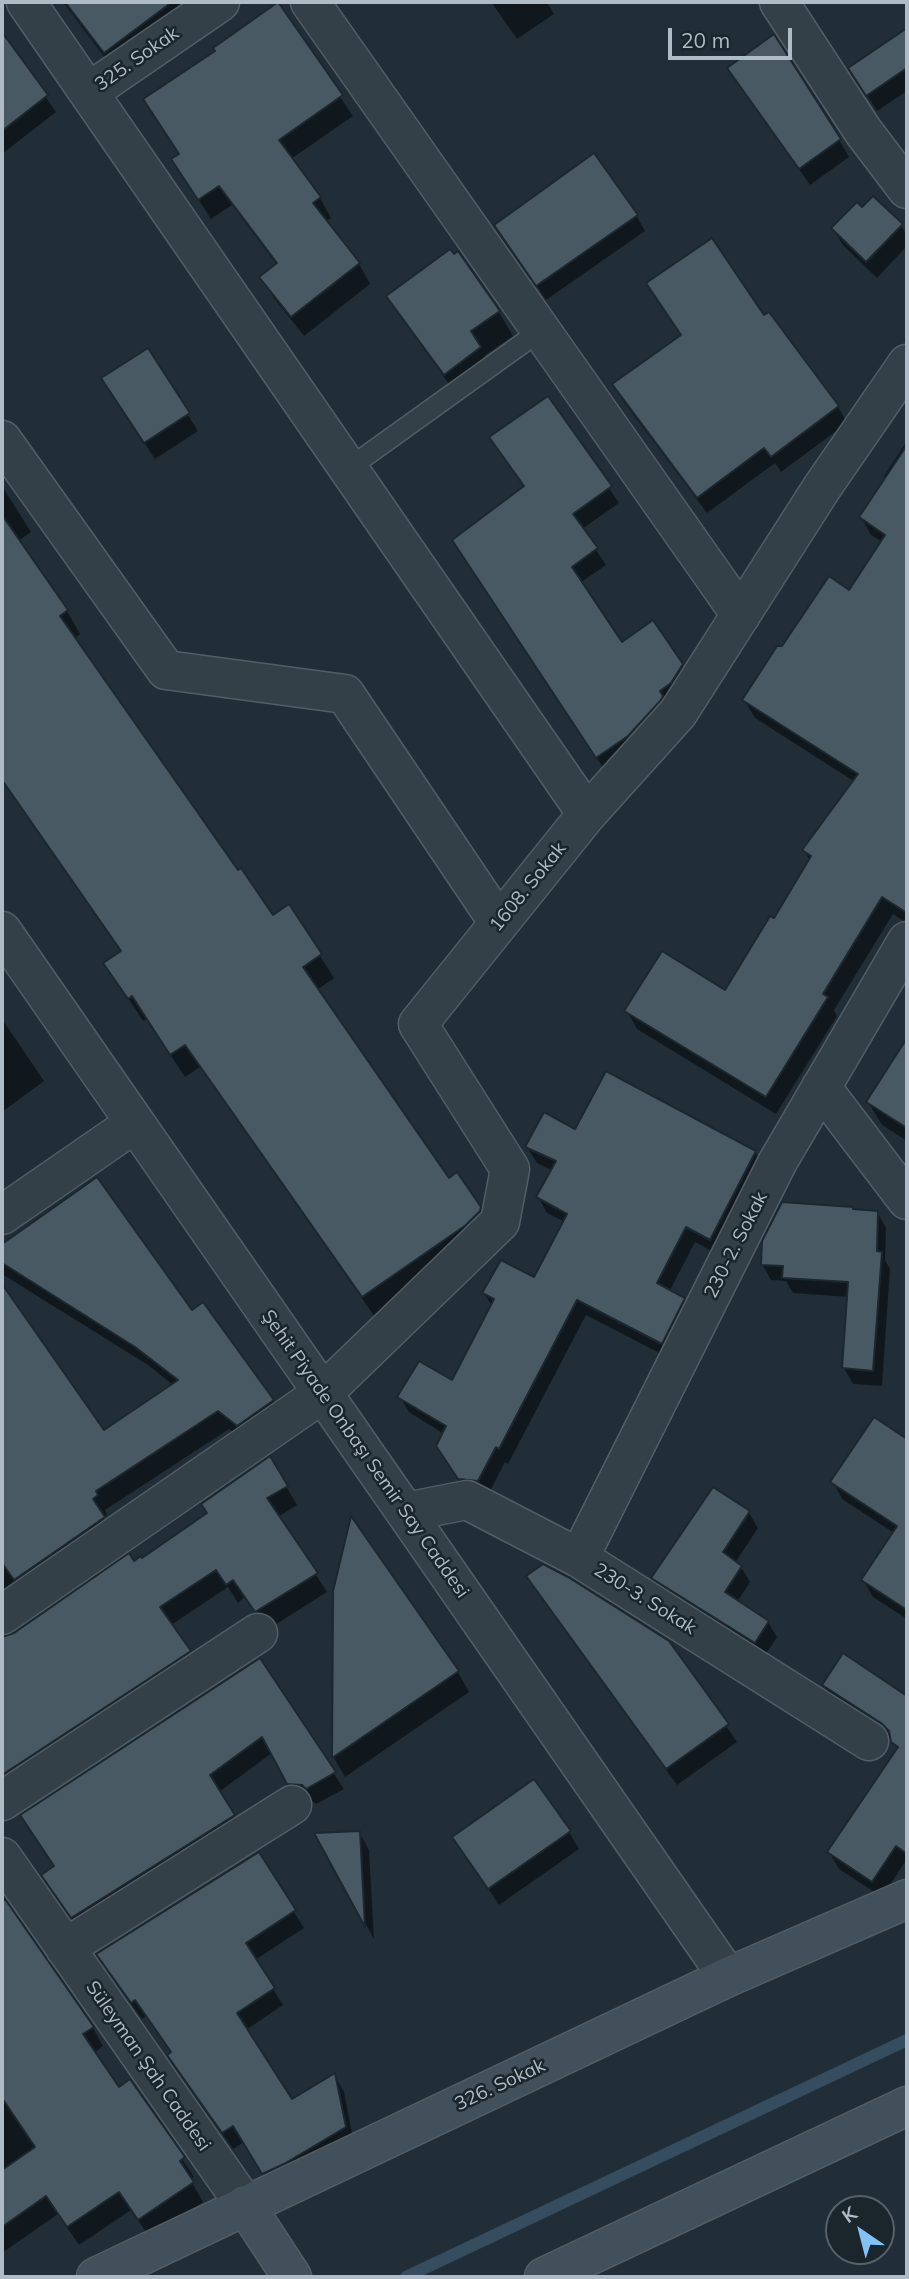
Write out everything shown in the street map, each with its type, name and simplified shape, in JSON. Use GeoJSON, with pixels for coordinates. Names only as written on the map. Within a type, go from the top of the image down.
{"type":"FeatureCollection","features":[{"type":"Feature","properties":{"kind":"street"},"geometry":{"type":"LineString","coordinates":[[26,2],[587,814]]}},
{"type":"Feature","properties":{"kind":"street","name":"325. Sokak"},"geometry":{"type":"LineString","coordinates":[[89,92],[220,2]]}},
{"type":"Feature","properties":{"kind":"street"},"geometry":{"type":"LineString","coordinates":[[310,2],[741,615]]}},
{"type":"Feature","properties":{"kind":"street"},"geometry":{"type":"LineString","coordinates":[[779,2],[863,131],[907,189]]}},
{"type":"Feature","properties":{"kind":"street","name":"1608. Sokak"},"geometry":{"type":"LineString","coordinates":[[323,1393],[500,1222],[510,1169],[418,1024],[587,814],[678,713],[821,489],[907,364]]}},
{"type":"Feature","properties":{"kind":"street"},"geometry":{"type":"LineString","coordinates":[[2,440],[166,670],[345,694],[499,923]]}},
{"type":"Feature","properties":{"kind":"street","name":"Şehit Piyade Onbaşı Semir Say Caddesi"},"geometry":{"type":"LineString","coordinates":[[2,932],[728,1977]]}},
{"type":"Feature","properties":{"kind":"street","name":"230-2. Sokak"},"geometry":{"type":"LineString","coordinates":[[579,1558],[777,1163],[907,940]]}},
{"type":"Feature","properties":{"kind":"street"},"geometry":{"type":"LineString","coordinates":[[821,1087],[907,1200]]}},
{"type":"Feature","properties":{"kind":"street"},"geometry":{"type":"LineString","coordinates":[[2,1215],[135,1124]]}},
{"type":"Feature","properties":{"kind":"street"},"geometry":{"type":"LineString","coordinates":[[2,1615],[323,1393]]}},
{"type":"Feature","properties":{"kind":"street","name":"230-3. Sokak"},"geometry":{"type":"LineString","coordinates":[[406,1512],[467,1500],[579,1558],[869,1741]]}},
{"type":"Feature","properties":{"kind":"street"},"geometry":{"type":"LineString","coordinates":[[2,1801],[258,1633]]}},
{"type":"Feature","properties":{"kind":"street"},"geometry":{"type":"LineString","coordinates":[[65,1948],[292,1805]]}},
{"type":"Feature","properties":{"kind":"street","name":"Süleyman Şah Caddesi"},"geometry":{"type":"LineString","coordinates":[[2,1857],[245,2205],[292,2277]]}},
{"type":"Feature","properties":{"kind":"street","name":"326. Sokak"},"geometry":{"type":"LineString","coordinates":[[96,2277],[728,1977],[907,1899]]}},
{"type":"Feature","properties":{"kind":"street"},"geometry":{"type":"LineString","coordinates":[[544,2277],[907,2106]]}},
{"type":"Feature","properties":{"kind":"lane"},"geometry":{"type":"LineString","coordinates":[[349,468],[540,331]]}},
{"type":"Feature","properties":{"kind":"building"},"geometry":{"type":"Polygon","coordinates":[[[65,2],[172,2],[104,53],[65,2]]]}},
{"type":"Feature","properties":{"kind":"building"},"geometry":{"type":"Polygon","coordinates":[[[278,2],[343,95],[279,140],[321,197],[313,203],[360,263],[291,317],[259,277],[277,263],[219,186],[198,200],[171,159],[179,154],[143,99],[215,51],[213,48],[278,2]]]}},
{"type":"Feature","properties":{"kind":"building"},"geometry":{"type":"Polygon","coordinates":[[[907,28],[907,68],[866,96],[848,68],[907,28]]]}},
{"type":"Feature","properties":{"kind":"building"},"geometry":{"type":"Polygon","coordinates":[[[2,32],[48,95],[2,131],[2,32]]]}},
{"type":"Feature","properties":{"kind":"building"},"geometry":{"type":"Polygon","coordinates":[[[774,34],[841,139],[799,169],[727,68],[774,34]]]}},
{"type":"Feature","properties":{"kind":"building"},"geometry":{"type":"Polygon","coordinates":[[[594,153],[638,215],[536,286],[494,225],[594,153]]]}},
{"type":"Feature","properties":{"kind":"building"},"geometry":{"type":"Polygon","coordinates":[[[873,196],[903,224],[866,262],[831,228],[857,202],[862,207],[873,196]]]}},
{"type":"Feature","properties":{"kind":"building"},"geometry":{"type":"Polygon","coordinates":[[[712,238],[764,315],[769,312],[839,406],[771,457],[764,448],[697,498],[612,384],[681,335],[646,283],[712,238]]]}},
{"type":"Feature","properties":{"kind":"building"},"geometry":{"type":"Polygon","coordinates":[[[450,249],[454,254],[458,251],[500,311],[471,331],[481,347],[444,375],[386,296],[450,249]]]}},
{"type":"Feature","properties":{"kind":"building"},"geometry":{"type":"Polygon","coordinates":[[[148,348],[190,413],[144,443],[101,378],[148,348]]]}},
{"type":"Feature","properties":{"kind":"building"},"geometry":{"type":"Polygon","coordinates":[[[548,396],[612,486],[573,514],[598,548],[572,567],[622,642],[653,620],[683,664],[671,683],[660,691],[663,696],[661,700],[628,736],[596,758],[452,540],[524,486],[489,437],[548,396]]]}},
{"type":"Feature","properties":{"kind":"building"},"geometry":{"type":"Polygon","coordinates":[[[907,445],[907,913],[882,897],[823,994],[828,997],[766,1097],[624,1011],[662,951],[725,990],[770,916],[774,918],[811,856],[802,850],[858,774],[742,700],[777,646],[782,646],[829,576],[849,590],[885,535],[859,517],[907,445]]]}},
{"type":"Feature","properties":{"kind":"building"},"geometry":{"type":"Polygon","coordinates":[[[2,515],[68,610],[60,616],[238,870],[241,868],[273,915],[289,904],[322,954],[303,967],[449,1178],[457,1172],[481,1207],[466,1225],[362,1297],[185,1045],[170,1055],[132,996],[128,999],[103,963],[121,951],[2,780],[2,515]]]}},
{"type":"Feature","properties":{"kind":"building"},"geometry":{"type":"Polygon","coordinates":[[[907,1038],[907,1128],[866,1102],[907,1038]]]}},
{"type":"Feature","properties":{"kind":"building"},"geometry":{"type":"Polygon","coordinates":[[[606,1071],[756,1151],[710,1240],[686,1227],[657,1283],[685,1298],[662,1344],[577,1300],[499,1449],[496,1447],[478,1481],[458,1479],[436,1446],[446,1426],[397,1397],[419,1361],[452,1380],[494,1299],[482,1293],[501,1260],[534,1277],[567,1214],[536,1197],[556,1161],[525,1147],[544,1112],[575,1129],[606,1071]]]}},
{"type":"Feature","properties":{"kind":"building"},"geometry":{"type":"Polygon","coordinates":[[[97,1177],[192,1310],[203,1302],[274,1400],[237,1426],[218,1411],[96,1491],[98,1495],[93,1499],[105,1517],[14,1580],[2,1563],[2,1284],[104,1430],[178,1380],[135,1347],[2,1263],[2,1244],[97,1177]]]}},
{"type":"Feature","properties":{"kind":"building"},"geometry":{"type":"Polygon","coordinates":[[[782,1202],[878,1211],[877,1251],[882,1252],[873,1371],[842,1368],[848,1282],[782,1278],[783,1266],[761,1265],[762,1241],[782,1202]]]}},
{"type":"Feature","properties":{"kind":"building"},"geometry":{"type":"Polygon","coordinates":[[[874,1417],[907,1439],[907,1610],[861,1580],[897,1526],[830,1482],[874,1417]]]}},
{"type":"Feature","properties":{"kind":"building"},"geometry":{"type":"Polygon","coordinates":[[[270,1456],[288,1486],[267,1498],[318,1573],[255,1612],[233,1580],[226,1585],[216,1570],[160,1607],[191,1651],[2,1775],[2,1637],[14,1633],[129,1553],[134,1561],[141,1556],[142,1558],[207,1513],[201,1504],[270,1456]]]}},
{"type":"Feature","properties":{"kind":"building"},"geometry":{"type":"Polygon","coordinates":[[[713,1487],[750,1511],[723,1552],[742,1566],[725,1592],[769,1621],[755,1643],[651,1578],[713,1487]]]}},
{"type":"Feature","properties":{"kind":"building"},"geometry":{"type":"Polygon","coordinates":[[[351,1516],[459,1671],[332,1758],[333,1591],[351,1516]]]}},
{"type":"Feature","properties":{"kind":"building"},"geometry":{"type":"Polygon","coordinates":[[[543,1564],[669,1641],[729,1724],[666,1769],[526,1576],[543,1564]]]}},
{"type":"Feature","properties":{"kind":"building"},"geometry":{"type":"Polygon","coordinates":[[[843,1653],[907,1696],[907,1854],[896,1846],[872,1882],[827,1852],[898,1747],[891,1742],[889,1731],[881,1723],[822,1685],[843,1653]]]}},
{"type":"Feature","properties":{"kind":"building"},"geometry":{"type":"Polygon","coordinates":[[[260,1658],[336,1772],[306,1789],[302,1785],[287,1784],[262,1737],[210,1775],[235,1815],[71,1918],[41,1875],[54,1866],[20,1815],[260,1658]]]}},
{"type":"Feature","properties":{"kind":"building"},"geometry":{"type":"Polygon","coordinates":[[[534,1779],[571,1831],[488,1889],[452,1837],[534,1779]]]}},
{"type":"Feature","properties":{"kind":"building"},"geometry":{"type":"Polygon","coordinates":[[[360,1831],[365,1927],[314,1833],[360,1831]]]}},
{"type":"Feature","properties":{"kind":"building"},"geometry":{"type":"Polygon","coordinates":[[[259,1852],[296,1910],[246,1943],[275,1988],[237,2013],[292,2099],[335,2073],[346,2127],[262,2174],[233,2126],[222,2133],[167,2055],[171,2052],[135,2000],[131,2003],[96,1954],[259,1852]]]}},
{"type":"Feature","properties":{"kind":"building"},"geometry":{"type":"Polygon","coordinates":[[[5,1899],[94,2027],[83,2034],[119,2087],[130,2079],[185,2157],[180,2161],[194,2182],[138,2220],[119,2192],[67,2227],[46,2196],[2,2227],[2,2170],[35,2147],[2,2098],[2,1902],[5,1899]]]}},
{"type":"Feature","properties":{"kind":"waterway"},"geometry":{"type":"LineString","coordinates":[[406,2277],[907,2040]]}}]}
